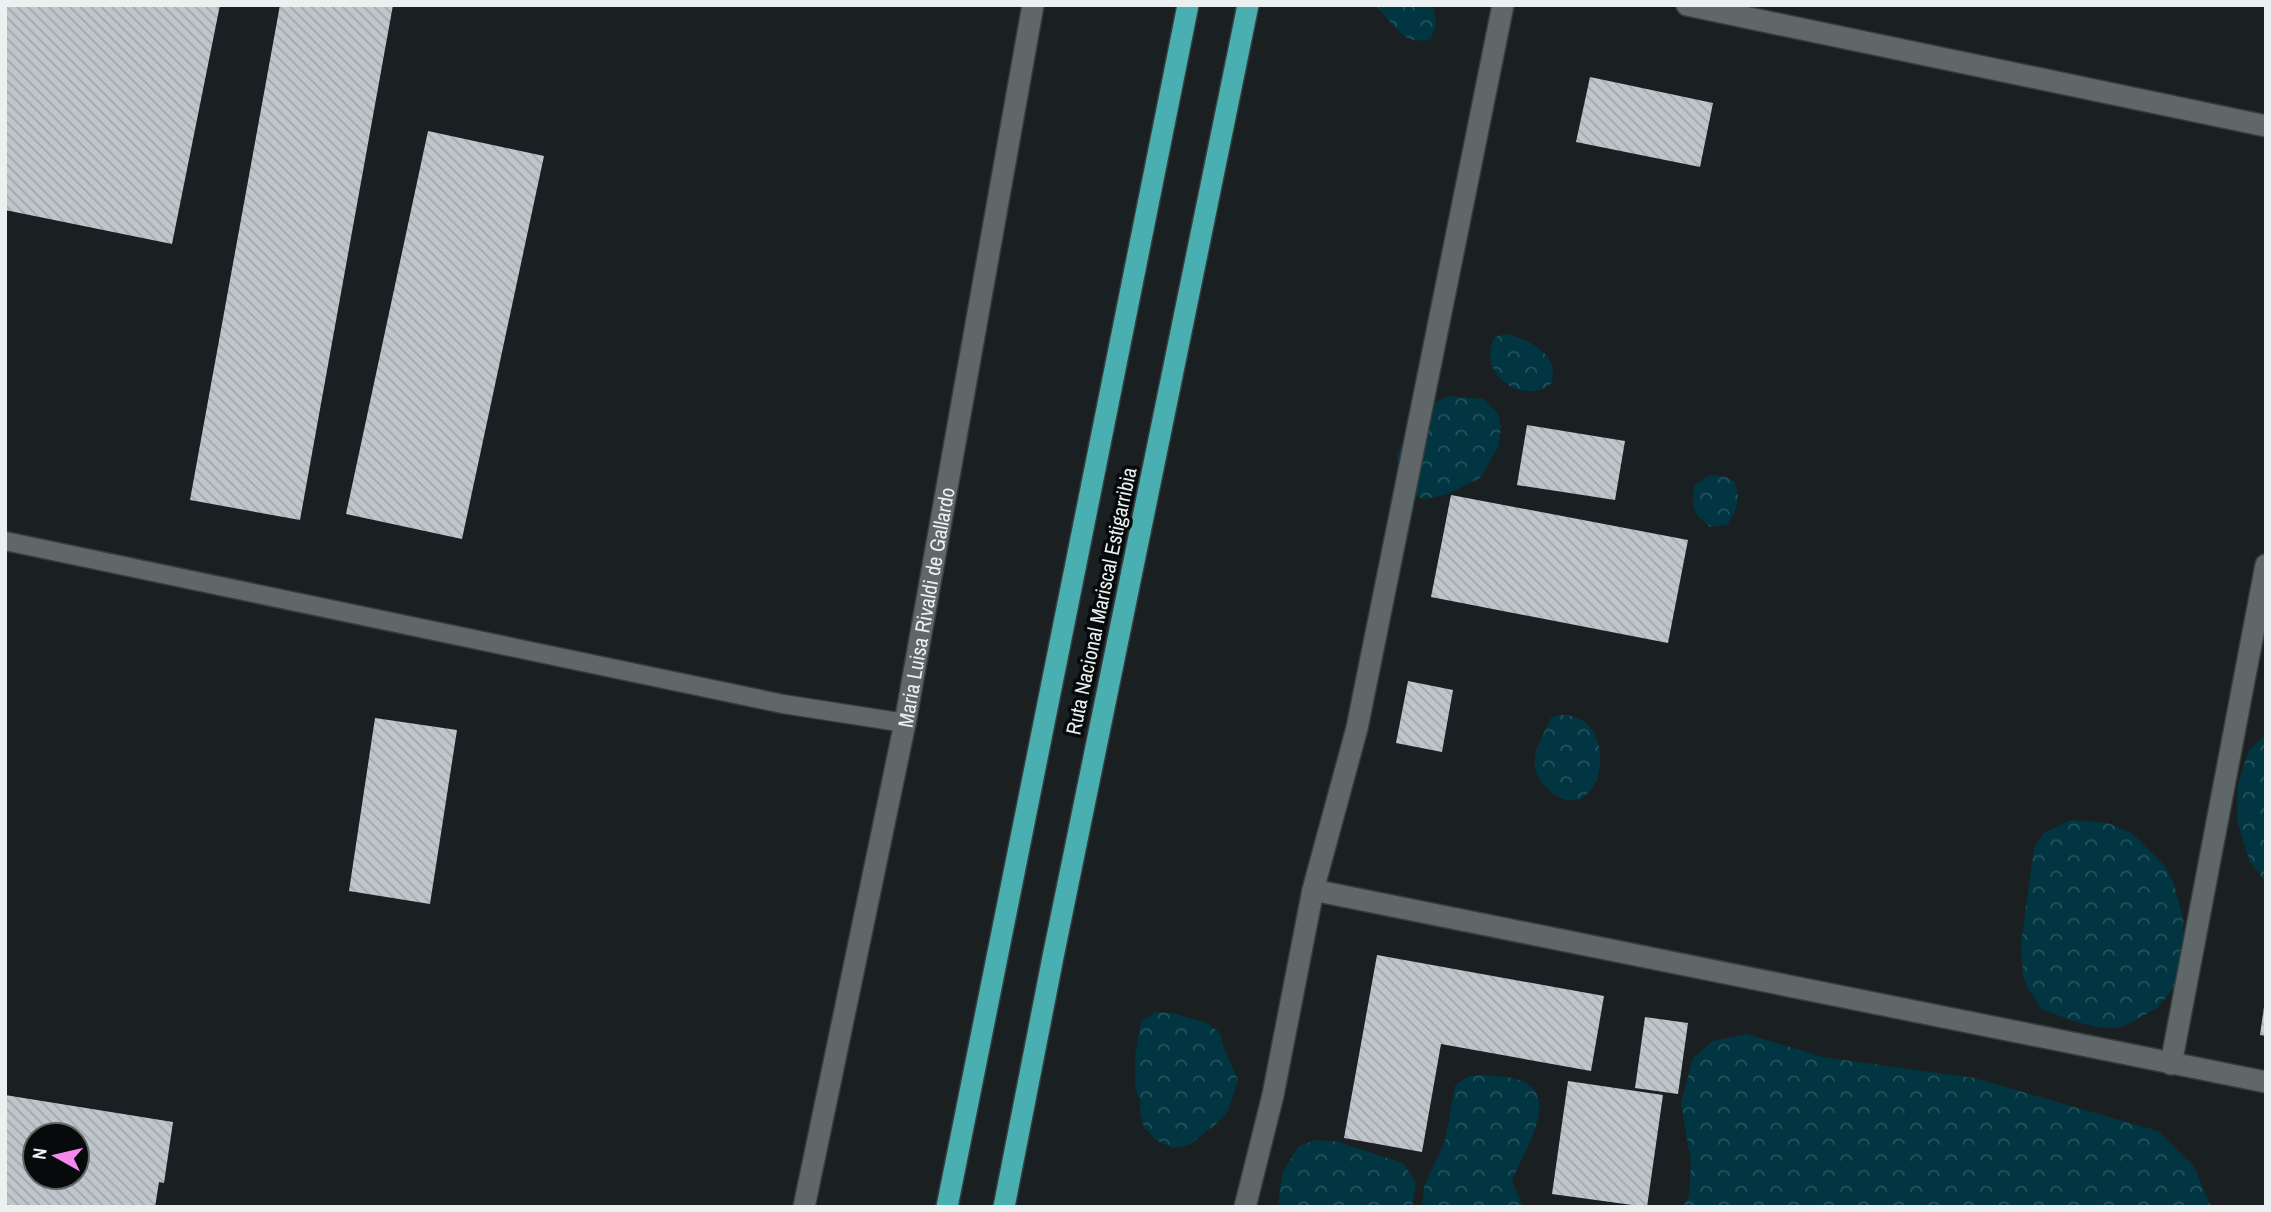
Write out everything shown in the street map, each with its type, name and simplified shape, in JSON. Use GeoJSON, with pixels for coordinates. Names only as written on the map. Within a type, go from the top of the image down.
{"type":"FeatureCollection","features":[{"type":"Feature","properties":{"kind":"highway","name":"Ruta Nacional Mariscal Estigarribia"},"geometry":{"type":"LineString","coordinates":[[947,1207],[1188,5]]}},
{"type":"Feature","properties":{"kind":"highway","name":"Ruta Nacional Mariscal Estigarribia"},"geometry":{"type":"LineString","coordinates":[[1004,1207],[1248,5]]}},
{"type":"Feature","properties":{"kind":"street","name":"Maria Luisa Rivaldi de Gallardo"},"geometry":{"type":"LineString","coordinates":[[804,1207],[905,723],[1033,5]]}},
{"type":"Feature","properties":{"kind":"street"},"geometry":{"type":"LineString","coordinates":[[1245,1207],[1273,1095],[1312,890],[1357,728],[1503,5]]}},
{"type":"Feature","properties":{"kind":"street"},"geometry":{"type":"LineString","coordinates":[[1687,5],[2266,125]]}},
{"type":"Feature","properties":{"kind":"street"},"geometry":{"type":"LineString","coordinates":[[2171,1064],[2255,678],[2266,565]]}},
{"type":"Feature","properties":{"kind":"street"},"geometry":{"type":"LineString","coordinates":[[1312,890],[2266,1082]]}},
{"type":"Feature","properties":{"kind":"lane"},"geometry":{"type":"LineString","coordinates":[[5,541],[783,704],[905,723]]}},
{"type":"Feature","properties":{"kind":"green space"},"geometry":{"type":"Polygon","coordinates":[[[1375,5],[1433,5],[1436,24],[1431,39],[1421,41],[1406,37],[1375,5]]]}},
{"type":"Feature","properties":{"kind":"green space"},"geometry":{"type":"Polygon","coordinates":[[[1506,334],[1525,340],[1541,350],[1552,365],[1551,384],[1540,390],[1528,391],[1505,383],[1491,363],[1491,351],[1495,337],[1506,334]]]}},
{"type":"Feature","properties":{"kind":"green space"},"geometry":{"type":"Polygon","coordinates":[[[1448,396],[1483,399],[1498,413],[1501,428],[1498,447],[1480,478],[1448,494],[1426,499],[1406,492],[1399,478],[1397,455],[1410,426],[1430,405],[1448,396]]]}},
{"type":"Feature","properties":{"kind":"green space"},"geometry":{"type":"Polygon","coordinates":[[[1710,475],[1727,477],[1734,481],[1737,504],[1727,525],[1710,527],[1694,509],[1695,485],[1710,475]]]}},
{"type":"Feature","properties":{"kind":"green space"},"geometry":{"type":"Polygon","coordinates":[[[1559,715],[1581,719],[1594,732],[1600,751],[1599,770],[1592,787],[1581,798],[1565,800],[1546,787],[1536,770],[1539,745],[1551,718],[1559,715]]]}},
{"type":"Feature","properties":{"kind":"green space"},"geometry":{"type":"Polygon","coordinates":[[[2266,734],[2266,882],[2250,862],[2237,821],[2238,784],[2249,750],[2266,734]]]}},
{"type":"Feature","properties":{"kind":"green space"},"geometry":{"type":"Polygon","coordinates":[[[2071,820],[2108,823],[2133,834],[2164,865],[2173,881],[2183,918],[2185,953],[2177,984],[2158,1007],[2118,1028],[2096,1027],[2042,1009],[2027,987],[2023,975],[2021,944],[2034,848],[2044,833],[2071,820]]]}},
{"type":"Feature","properties":{"kind":"green space"},"geometry":{"type":"Polygon","coordinates":[[[1155,1012],[1173,1013],[1207,1023],[1220,1033],[1238,1080],[1228,1111],[1189,1145],[1173,1148],[1156,1140],[1144,1127],[1140,1100],[1135,1088],[1135,1056],[1141,1022],[1155,1012]]]}},
{"type":"Feature","properties":{"kind":"green space"},"geometry":{"type":"Polygon","coordinates":[[[1747,1034],[1823,1057],[1974,1078],[2158,1131],[2194,1166],[2211,1207],[1683,1207],[1689,1196],[1691,1161],[1681,1103],[1693,1058],[1713,1041],[1747,1034]]]}},
{"type":"Feature","properties":{"kind":"green space"},"geometry":{"type":"Polygon","coordinates":[[[1486,1075],[1519,1080],[1532,1088],[1538,1098],[1536,1126],[1512,1181],[1523,1207],[1422,1207],[1424,1187],[1445,1141],[1455,1086],[1469,1076],[1486,1075]]]}},
{"type":"Feature","properties":{"kind":"green space"},"geometry":{"type":"Polygon","coordinates":[[[1316,1140],[1338,1142],[1403,1163],[1416,1183],[1412,1207],[1278,1207],[1282,1173],[1299,1146],[1316,1140]]]}},
{"type":"Feature","properties":{"kind":"building"},"geometry":{"type":"Polygon","coordinates":[[[5,5],[220,5],[172,244],[5,210],[5,5]]]}},
{"type":"Feature","properties":{"kind":"building"},"geometry":{"type":"Polygon","coordinates":[[[280,5],[393,5],[300,520],[190,500],[280,5]]]}},
{"type":"Feature","properties":{"kind":"building"},"geometry":{"type":"Polygon","coordinates":[[[1590,77],[1713,103],[1700,167],[1576,142],[1590,77]]]}},
{"type":"Feature","properties":{"kind":"building"},"geometry":{"type":"Polygon","coordinates":[[[428,131],[544,156],[462,539],[346,514],[428,131]]]}},
{"type":"Feature","properties":{"kind":"building"},"geometry":{"type":"Polygon","coordinates":[[[1527,425],[1625,441],[1615,500],[1517,485],[1527,425]]]}},
{"type":"Feature","properties":{"kind":"building"},"geometry":{"type":"Polygon","coordinates":[[[1451,495],[1688,540],[1668,643],[1431,597],[1451,495]]]}},
{"type":"Feature","properties":{"kind":"building"},"geometry":{"type":"Polygon","coordinates":[[[1408,681],[1453,690],[1442,752],[1396,743],[1408,681]]]}},
{"type":"Feature","properties":{"kind":"building"},"geometry":{"type":"Polygon","coordinates":[[[375,718],[457,730],[430,904],[349,891],[375,718]]]}},
{"type":"Feature","properties":{"kind":"building"},"geometry":{"type":"Polygon","coordinates":[[[1377,955],[1604,996],[1591,1071],[1441,1044],[1422,1152],[1344,1138],[1377,955]]]}},
{"type":"Feature","properties":{"kind":"building"},"geometry":{"type":"Polygon","coordinates":[[[2266,1007],[2266,1036],[2260,1035],[2266,1007]]]}},
{"type":"Feature","properties":{"kind":"building"},"geometry":{"type":"Polygon","coordinates":[[[1645,1017],[1688,1023],[1678,1094],[1635,1088],[1645,1017]]]}},
{"type":"Feature","properties":{"kind":"building"},"geometry":{"type":"Polygon","coordinates":[[[1568,1081],[1663,1095],[1647,1207],[1552,1194],[1568,1081]]]}},
{"type":"Feature","properties":{"kind":"building"},"geometry":{"type":"Polygon","coordinates":[[[5,1095],[173,1122],[164,1183],[159,1182],[155,1207],[5,1207],[5,1095]]]}}]}
